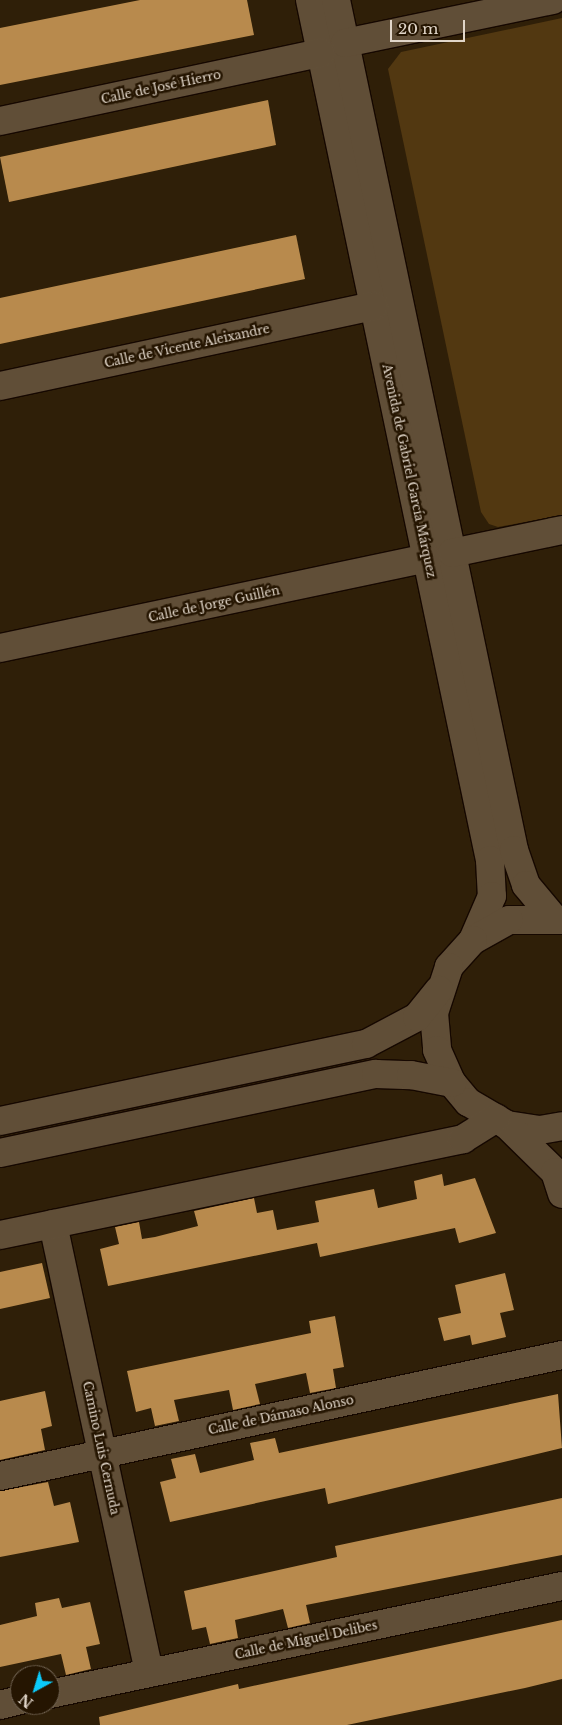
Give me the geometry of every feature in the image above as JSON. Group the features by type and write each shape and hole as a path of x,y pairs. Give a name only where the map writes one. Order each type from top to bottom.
{"street":[{"name":"Avenida de Gabriel García Márquez","path":"310,0 333,48 440,556 490,860 492,896 473,940"},
{"name":"Avenida de Gabriel García Márquez","path":"336,0 333,48 374,306 440,556 514,850 526,885 557,918"},
{"name":"Calle de José Hierro","path":"0,121 553,0"},
{"name":"Calle de Vicente Aleixandre","path":"0,386 374,306"},
{"name":"Calle de Jorge Guillén","path":"0,648 562,530"},
{"path":"557,918 509,920 473,940 449,967 434,1013 437,1050 452,1083 468,1102 501,1122 554,1172 562,1194"},
{"path":"0,1121 366,1044 417,1017 440,990"},
{"path":"0,1154 376,1074 411,1074 452,1083"},
{"path":"0,1235 463,1139 501,1122 540,1130 562,1126"},
{"name":"Camino Luis Cernuda","path":"53,1224 149,1673"},
{"name":"Calle de Dámaso Alonso","path":"0,1476 562,1355"},
{"name":"Calle de Miguel Delibes","path":"60,1692 562,1586"}],"shaded area":[{"path":"562,18 562,515 498,527 489,524 481,512 388,69 401,52"}],"building":[{"path":"140,0 247,0 254,35 0,85 0,28"},
{"path":"268,100 276,145 9,202 0,157"},
{"path":"296,235 305,279 0,344 0,298"},
{"path":"442,1174 444,1186 475,1178 496,1233 459,1243 455,1228 320,1257 317,1243 108,1286 100,1249 119,1244 115,1227 139,1222 142,1239 155,1237 198,1226 194,1211 254,1198 257,1213 273,1210 277,1230 319,1222 315,1201 374,1189 378,1208 417,1199 414,1181"},
{"path":"42,1263 50,1298 0,1309 0,1272"},
{"path":"505,1273 514,1310 500,1313 506,1337 472,1345 470,1335 444,1341 438,1318 461,1313 455,1285"},
{"path":"335,1316 344,1367 333,1369 336,1388 310,1393 306,1373 255,1384 260,1404 233,1410 229,1390 174,1400 179,1421 155,1426 151,1408 136,1412 127,1371 311,1333 309,1321"},
{"path":"45,1391 52,1426 41,1429 45,1450 0,1460 0,1401"},
{"path":"558,1394 562,1448 328,1504 325,1488 170,1522 160,1482 176,1478 171,1459 195,1454 200,1473 254,1460 250,1443 275,1438 279,1453"},
{"path":"48,1482 54,1506 70,1502 79,1542 0,1557 0,1491"},
{"path":"562,1498 562,1555 306,1605 310,1623 288,1628 283,1609 235,1620 238,1638 210,1644 206,1627 192,1630 184,1591 337,1557 335,1546"},
{"path":"59,1598 62,1608 90,1602 100,1644 86,1647 91,1669 66,1675 61,1654 0,1667 0,1625 37,1616 35,1603"},
{"path":"562,1620 562,1679 525,1688 347,1725 100,1725 99,1717 238,1684 239,1689"}]}
